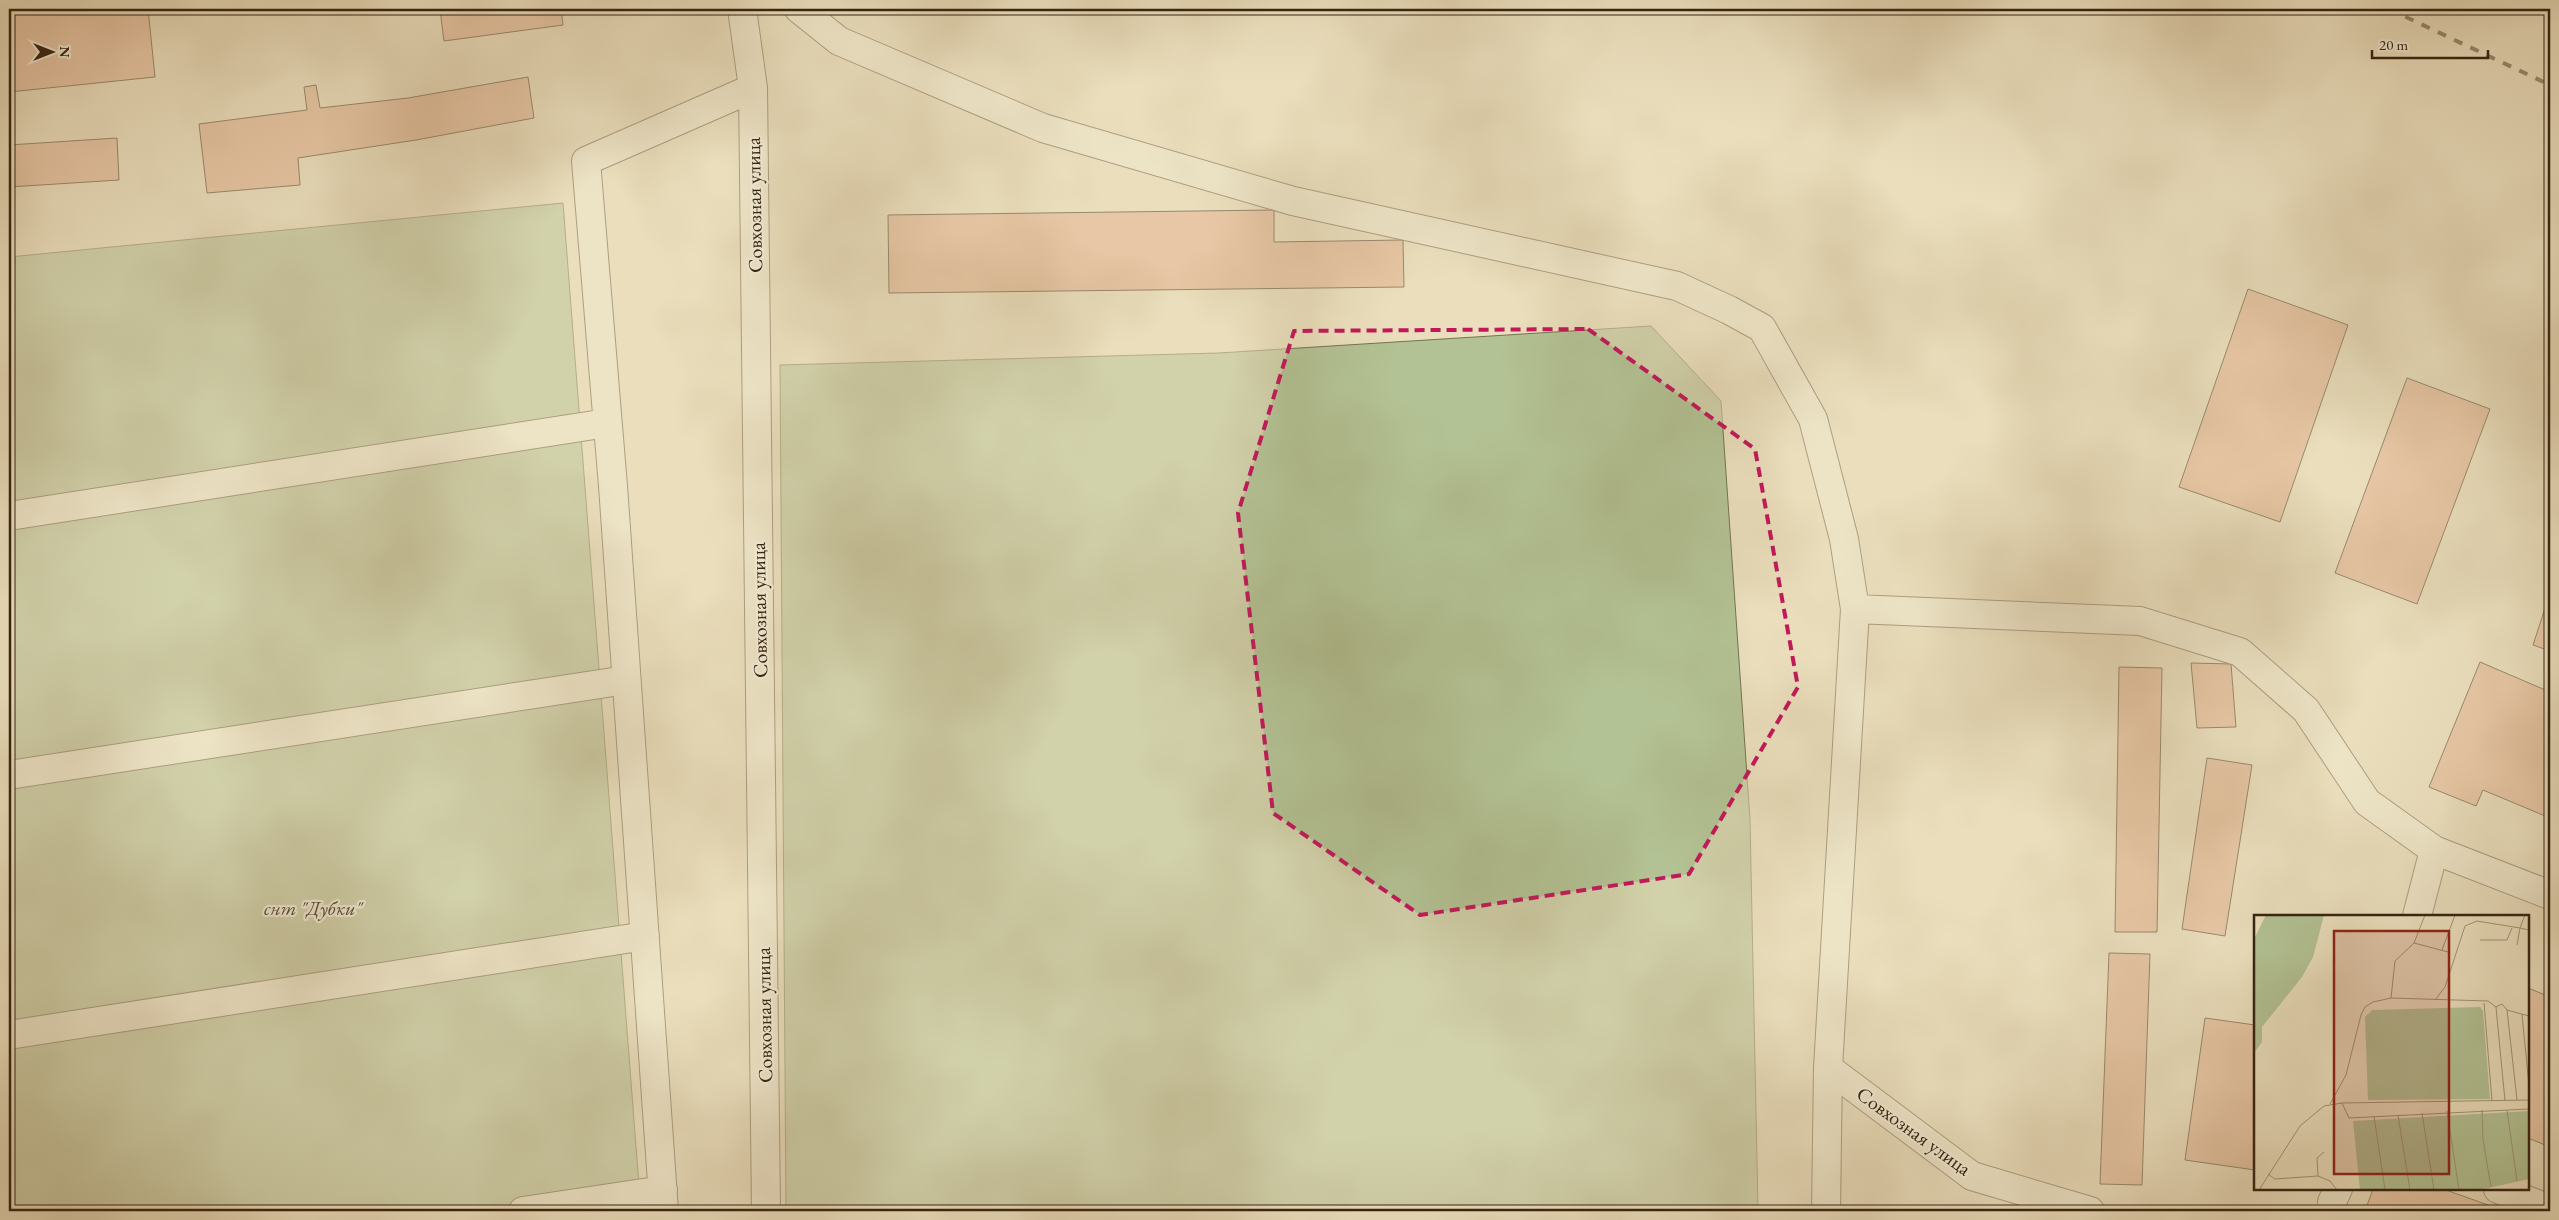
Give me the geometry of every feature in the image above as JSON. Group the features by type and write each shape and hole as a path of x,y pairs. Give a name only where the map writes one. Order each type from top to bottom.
{"street":[{"name":"Совхозная улица","path":"742,9 753,88 766,1211"},
{"path":"799,9 839,41 1043,128 1292,201 1677,286 1729,310 1762,328 1813,419 1844,539 1855,609 1828,1068 1826,1211"},
{"path":"523,1211 663,1201 608,423 586,161 753,88"},
{"path":"9,516 608,423"},
{"path":"1855,609 2140,621 2240,652 2306,710 2367,802 2434,850 2550,895"},
{"path":"9,775 626,680"},
{"path":"2417,915 2434,850"},
{"path":"9,1035 645,936"},
{"name":"Совхозная улица","path":"1828,1068 1972,1176 2090,1211"},
{"path":"2501,1190 2550,1209"}],"highlighted area":[{"path":"1588,329 1755,449 1798,687 1689,874 1420,915 1273,813 1238,513 1294,331"}],"green space":[{"name":"снт \"Дубки\"","path":"563,203 641,1211 9,1211 9,257"},
{"path":"1651,326 1721,401 1750,819 1758,1211 786,1211 780,365 1219,353"}],"building":[{"path":"9,9 148,9 155,77 9,92"},
{"path":"440,9 561,9 563,25 444,41"},
{"path":"528,77 534,118 416,140 298,158 300,185 207,193 199,124 307,110 304,87 316,85 320,108 408,98"},
{"path":"117,138 119,180 9,187 9,145"},
{"path":"1274,210 1274,242 1403,240 1404,287 889,293 888,215"},
{"path":"2248,289 2348,325 2280,522 2179,487"},
{"path":"2407,378 2490,409 2417,604 2335,573"},
{"path":"2550,593 2550,651 2533,645"},
{"path":"2480,662 2550,692 2550,818 2483,790 2476,806 2429,787"},
{"path":"2191,663 2231,664 2236,727 2197,728"},
{"path":"2119,667 2162,668 2157,932 2115,932"},
{"path":"2207,758 2252,765 2225,936 2182,929"},
{"path":"2109,953 2150,954 2142,1185 2100,1184"},
{"path":"2529,988 2550,997 2550,1147 2529,1138"},
{"path":"2205,1018 2254,1025 2254,1170 2185,1160"},
{"path":"2373,1190 2446,1190 2505,1211 2365,1211"}],"railway":[{"path":"2389,9 2550,85"}]}
